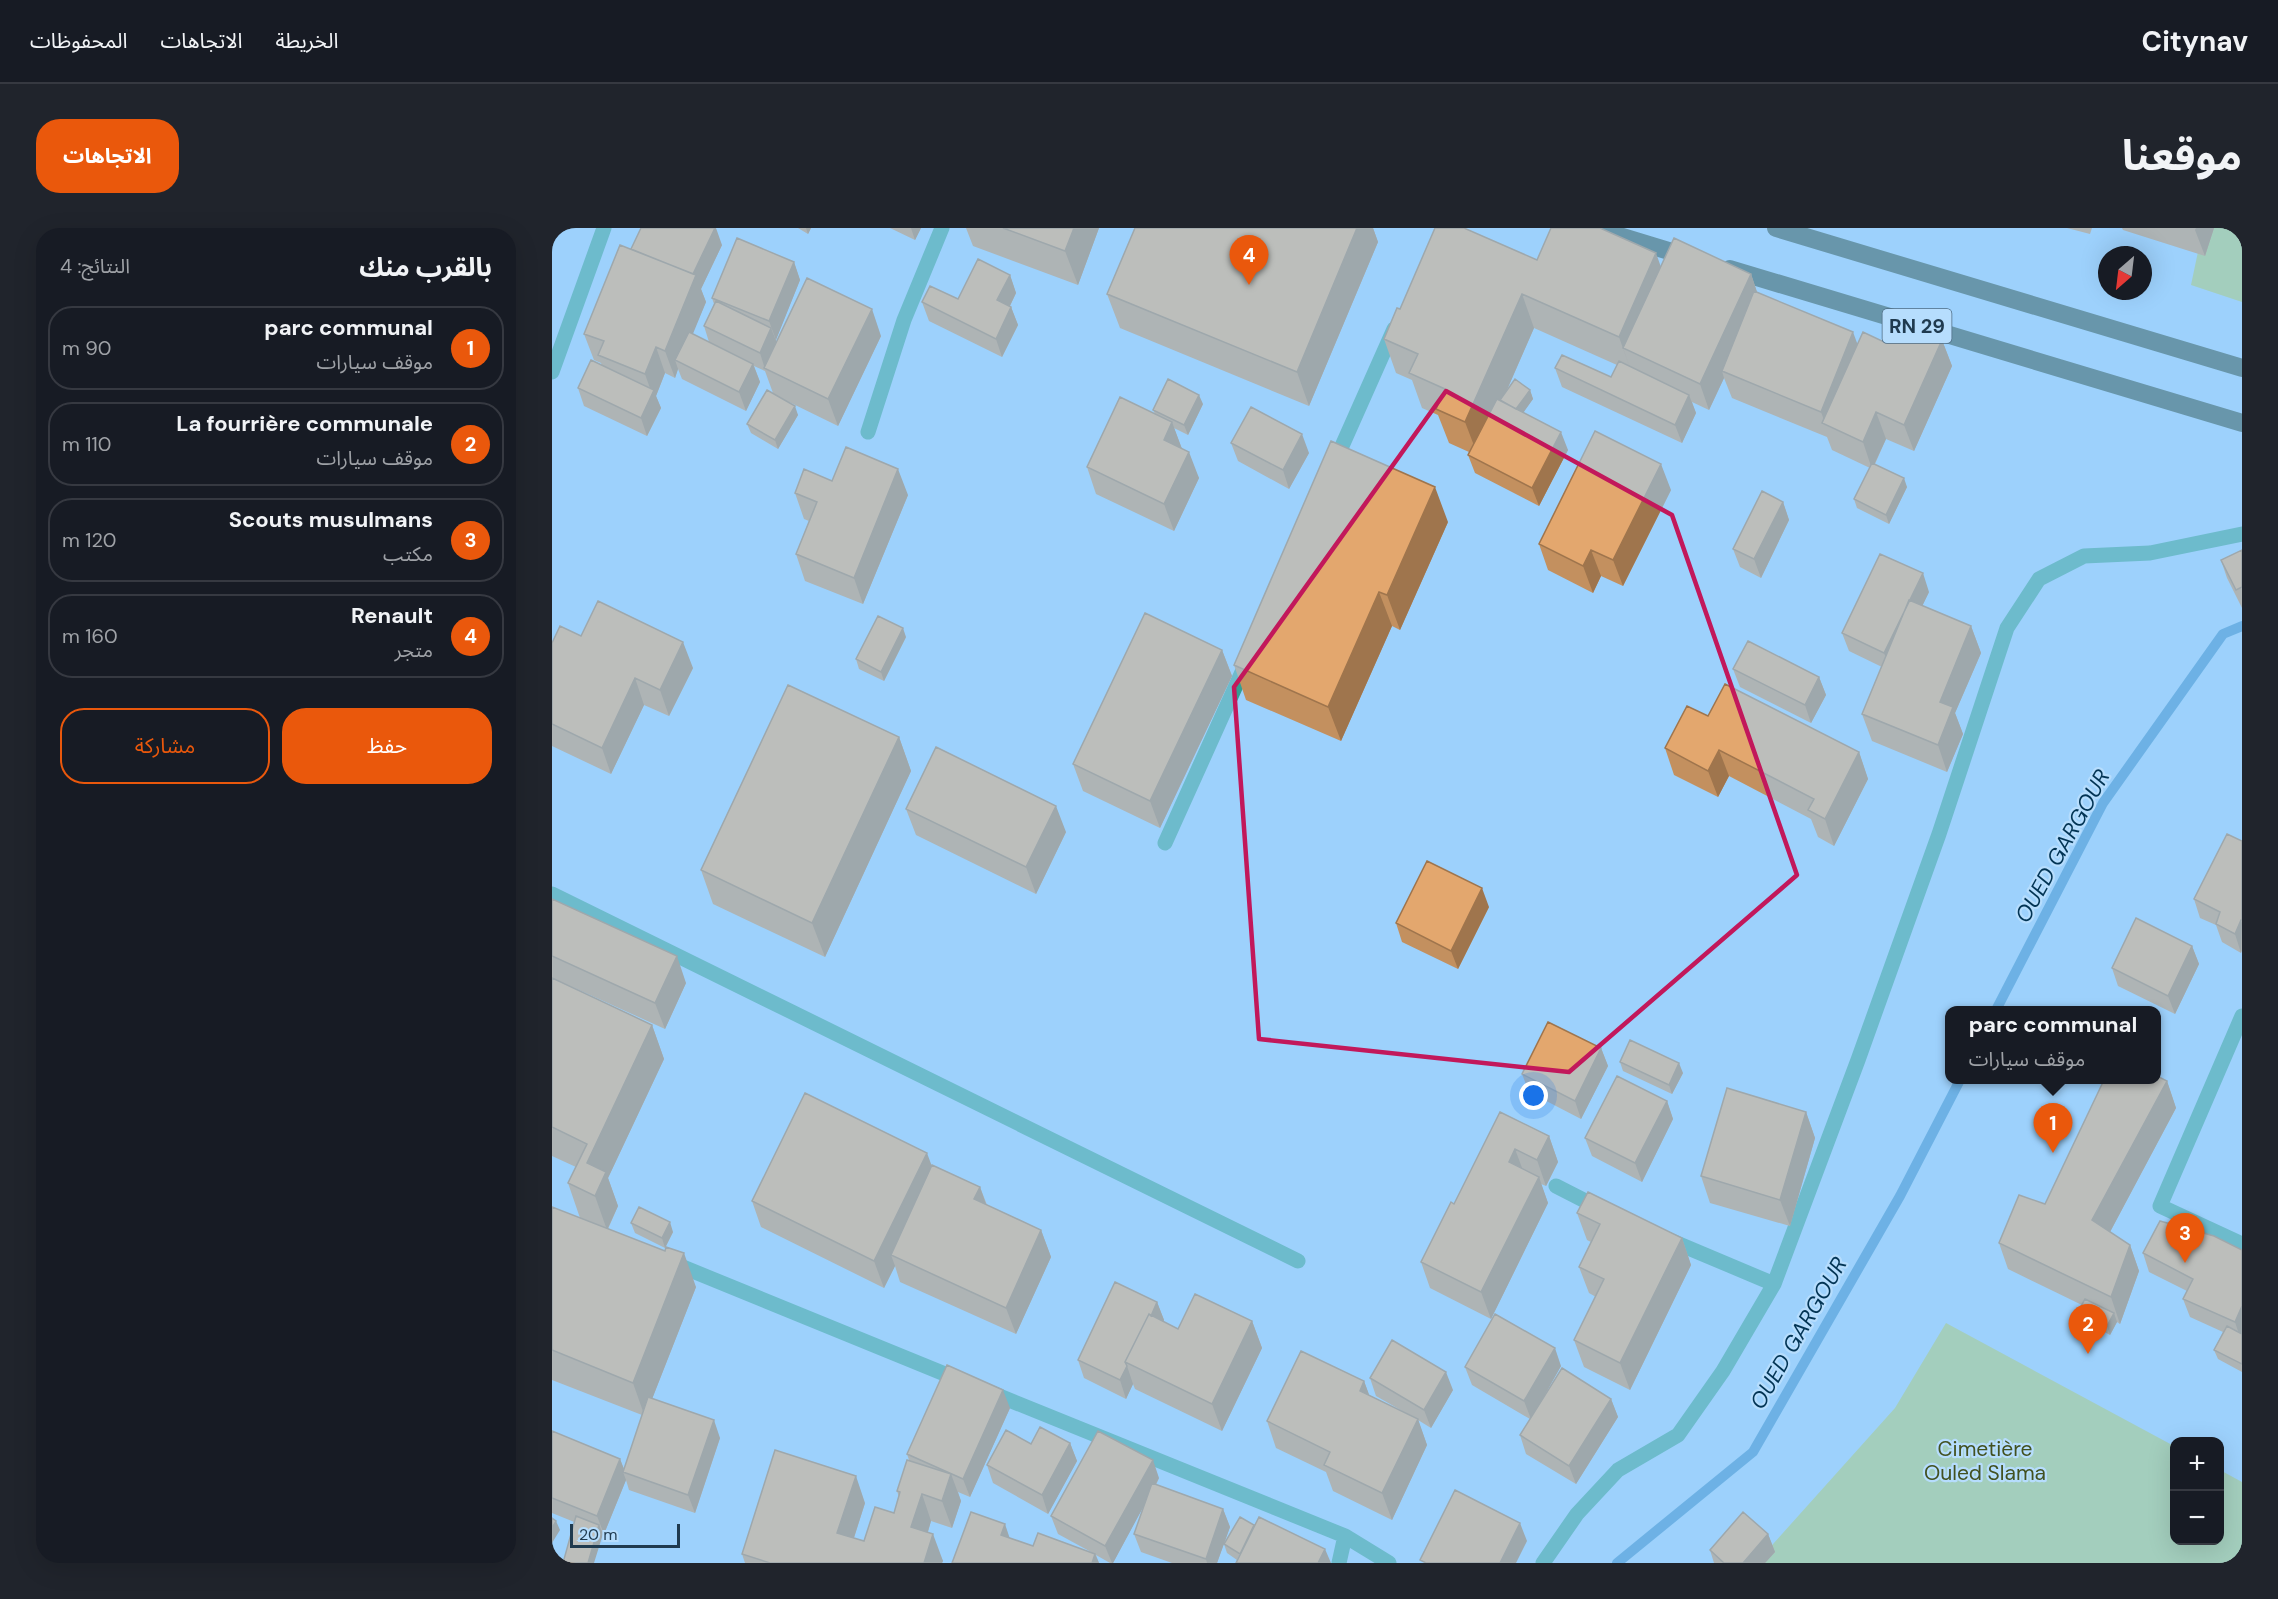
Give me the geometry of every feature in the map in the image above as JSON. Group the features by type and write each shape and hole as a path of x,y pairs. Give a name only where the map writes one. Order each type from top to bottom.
{"highway":[{"name":"RN 29","path":"1593,228 2242,423"},
{"name":"RN 29","path":"1776,228 2242,368"}],"street":[{"path":"552,372 603,228"},
{"path":"868,432 903,320 942,228"},
{"path":"1329,476 1401,314"},
{"path":"1543,1563 1577,1514 1618,1470 1678,1435 1723,1371 1774,1284 1939,834 2007,628 2039,579 2084,556 2150,553 2242,534"},
{"path":"1166,843 1252,649"},
{"path":"552,894 1298,1261"},
{"path":"2242,1016 2160,1206 2242,1244"},
{"path":"1556,1186 1615,1216"},
{"path":"1657,1235 1774,1284"},
{"path":"662,1259 1345,1536 1389,1563"},
{"path":"1339,1563 1345,1536"}],"highlighted area":[{"path":"1446,391 1672,515 1797,875 1569,1072 1259,1039 1234,687"}],"green space":[{"path":"2203,228 2242,228 2242,302 2191,285"},
{"name":"Cimetière Ouled Slama","path":"1946,1323 2170,1444 2170,1545 2224,1545 2224,1472 2242,1482 2242,1563 1756,1563 1895,1408"}],"building":[{"path":"641,228 715,228 693,274 631,249"},
{"path":"1003,228 1074,228 1065,251"},
{"path":"1135,228 1357,228 1297,372 1107,294"},
{"path":"1435,228 1464,228 1537,260 1551,228 1600,228 1656,253 1619,337 1522,294 1465,422 1436,409 1445,389 1409,373 1418,354 1384,339 1397,308 1400,309"},
{"path":"737,238 794,262 769,321 712,298"},
{"path":"1674,238 1751,274 1700,384 1623,348"},
{"path":"620,245 696,275 665,351 656,347 645,374 598,355 604,341 584,334"},
{"path":"978,259 1010,275 997,300 1011,307 996,339 922,302 930,286 958,299"},
{"path":"807,278 872,309 828,399 764,368"},
{"path":"1754,291 1853,332 1821,412 1722,371"},
{"path":"716,301 771,328 760,353 704,326"},
{"path":"1895,318 1942,340 1904,425 1876,412 1863,442 1822,423 1863,332 1884,342"},
{"path":"689,332 753,364 739,392 675,360"},
{"path":"1562,355 1611,377 1619,361 1689,395 1675,425 1555,368"},
{"path":"591,360 654,390 641,418 578,388"},
{"path":"1168,379 1199,395 1184,425 1153,410"},
{"path":"1515,379 1530,390 1516,409 1500,400"},
{"path":"767,390 795,406 775,440 747,424"},
{"path":"1120,397 1172,422 1164,440 1189,452 1164,504 1087,467"},
{"path":"1497,399 1561,432 1532,488 1468,455"},
{"path":"1251,407 1302,434 1283,470 1231,443"},
{"path":"1595,431 1661,464 1613,560 1591,550 1583,566 1539,544"},
{"path":"1331,441 1435,487 1387,595 1379,592 1328,707 1234,665"},
{"path":"846,447 898,469 854,578 796,554 817,502 795,493 804,469 832,481"},
{"path":"1872,463 1904,478 1886,515 1854,499"},
{"path":"1762,491 1783,502 1754,559 1733,549"},
{"path":"2242,550 2242,587 2236,590 2221,560"},
{"path":"1880,554 1923,573 1884,653 1842,633"},
{"path":"1909,600 1971,626 1940,702 1953,707 1938,745 1862,714"},
{"path":"598,601 683,642 660,690 635,678 602,748 552,724 552,643 560,626 581,636"},
{"path":"1145,613 1222,650 1150,801 1073,764"},
{"path":"878,616 903,628 881,672 856,659"},
{"path":"1748,641 1819,677 1805,705 1733,669"},
{"path":"1725,684 1859,752 1825,819 1808,810 1814,799 1719,750 1708,771 1665,748 1687,706 1708,716"},
{"path":"788,685 899,737 812,923 701,870"},
{"path":"936,747 1056,806 1026,867 906,809"},
{"path":"2227,834 2242,841 2242,920 2235,934 2216,924 2220,912 2194,899"},
{"path":"1427,861 1482,888 1451,951 1396,923"},
{"path":"552,899 677,956 655,1003 552,956"},
{"path":"2136,918 2192,946 2168,996 2112,968"},
{"path":"552,978 652,1025 587,1163 606,1172 595,1196 568,1183 587,1144 552,1127"},
{"path":"1548,1022 1601,1048 1575,1101 1522,1074"},
{"path":"1630,1040 1679,1063 1669,1085 1620,1062"},
{"path":"1617,1076 1667,1101 1635,1163 1585,1138"},
{"path":"2161,1078 2167,1081 2092,1220 2130,1245 2111,1297 1999,1243 2019,1195 2045,1204 2102,1084 2161,1084"},
{"path":"1727,1088 1806,1112 1780,1200 1701,1176"},
{"path":"805,1093 927,1153 874,1261 752,1201"},
{"path":"1500,1112 1549,1136 1537,1160 1515,1149 1509,1162 1539,1177 1481,1292 1421,1262 1451,1202 1454,1204"},
{"path":"932,1165 980,1187 974,1199 1041,1230 1006,1308 891,1255"},
{"path":"1588,1192 1682,1238 1620,1363 1574,1340 1604,1279 1579,1267 1600,1224 1577,1213"},
{"path":"552,1207 665,1251 666,1247 684,1253 633,1383 552,1350"},
{"path":"639,1207 670,1222 662,1238 631,1223"},
{"path":"2160,1221 2214,1236 2242,1250 2242,1306 2235,1322 2183,1299 2193,1279 2143,1253"},
{"path":"1115,1282 1157,1302 1125,1362 1127,1366 1120,1380 1078,1360"},
{"path":"1195,1294 1252,1321 1212,1404 1125,1362 1149,1314 1178,1329"},
{"path":"2085,1299 2114,1313 2107,1326 2079,1310"},
{"path":"1495,1314 1555,1348 1524,1401 1465,1367"},
{"path":"2227,1326 2242,1334 2242,1364 2214,1350"},
{"path":"1392,1340 1446,1372 1424,1410 1370,1378"},
{"path":"1301,1351 1364,1381 1360,1391 1418,1419 1382,1493 1324,1465 1330,1452 1267,1421"},
{"path":"947,1365 1003,1390 963,1479 907,1454"},
{"path":"1562,1368 1611,1399 1569,1466 1520,1435"},
{"path":"648,1397 714,1420 688,1495 623,1472"},
{"path":"1040,1427 1070,1443 1042,1495 987,1465 1006,1430 1031,1444"},
{"path":"552,1431 620,1459 597,1516 552,1498"},
{"path":"1098,1431 1153,1460 1105,1546 1051,1516"},
{"path":"775,1450 856,1476 837,1533 864,1541 875,1507 894,1513 900,1492 897,1491 907,1460 951,1474 942,1501 922,1494 911,1527 933,1534 924,1563 770,1563 742,1554"},
{"path":"1152,1483 1223,1509 1206,1559 1134,1534"},
{"path":"1455,1490 1520,1523 1500,1563 1426,1563 1420,1560"},
{"path":"971,1512 1005,1524 1001,1535 1033,1546 1038,1533 1095,1554 1092,1563 952,1563"},
{"path":"1743,1512 1768,1534 1743,1563 1724,1563 1710,1550"},
{"path":"576,1516 599,1525 588,1563 563,1563"},
{"path":"1240,1517 1254,1525 1240,1554 1224,1544"},
{"path":"1259,1517 1325,1549 1318,1563 1236,1563"}],"waterway":[{"name":"OUED GARGOUR","path":"1998,1006 2103,803 2223,634 2242,626"},
{"name":"OUED GARGOUR","path":"1617,1563 1753,1452 1900,1196 1958,1084"}],"place":[{"name":"Renault","path":"1249,285"},
{"name":"parc communal","path":"2053,1153"},
{"name":"Scouts musulmans","path":"2185,1263"},
{"name":"La fourrière communale","path":"2088,1354"}]}
